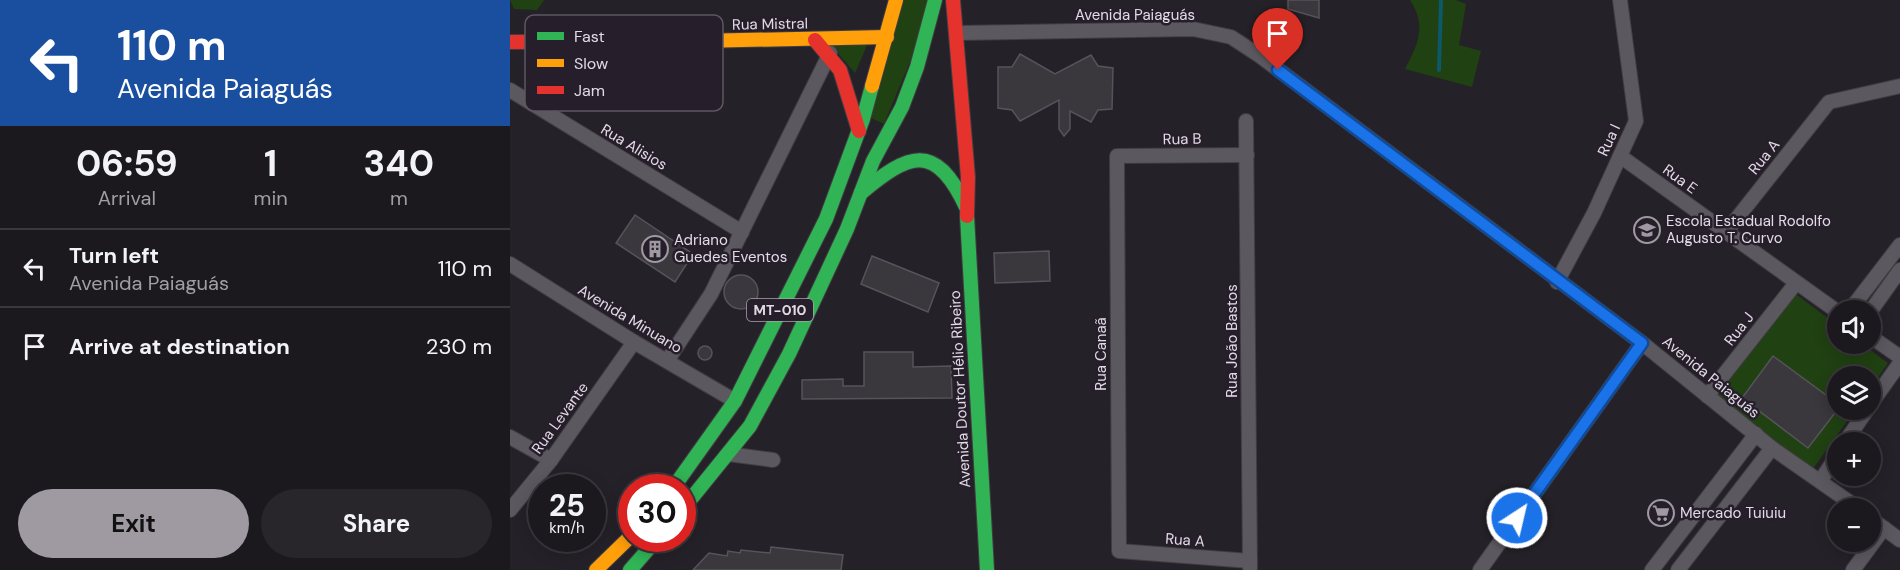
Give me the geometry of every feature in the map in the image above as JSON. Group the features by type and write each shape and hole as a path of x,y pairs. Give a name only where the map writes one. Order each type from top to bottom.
{"main road":[{"name":"MT-010","path":"685,474 735,401 826,219 859,131 896,0"},
{"path":"860,194 873,161 902,107 917,67 935,0"},
{"name":"Avenida Doutor Hélio Ribeiro","path":"953,0 968,177 966,207 987,570"},
{"name":"Rua Mistral","path":"723,41 887,37"},
{"path":"815,40 830,53 846,85 859,131"},
{"name":"Rua Mistral","path":"510,42 525,42"},
{"path":"860,194 901,163 915,159 927,162 947,173 957,185 966,207"},
{"name":"MT-010","path":"696,493 750,426 789,354 835,258 860,194"},
{"path":"596,570 618,549"},
{"path":"630,570 646,552"}],"street":[{"name":"Rua I","path":"1557,282 1594,213 1636,121 1620,0"},
{"name":"Avenida Paiaguás","path":"956,33 1193,29 1231,38 1260,56 1557,282 1642,343 1772,448 1845,498"},
{"path":"667,361 711,294 830,53"},
{"name":"Rua A","path":"1726,232 1829,102 1900,86"},
{"name":"Rua Alisios","path":"510,90 525,99"},
{"name":"Rua Alisios","path":"544,111 742,232"},
{"name":"Rua João Bastos","path":"1246,121 1250,566"},
{"name":"Rua B","path":"1117,156 1246,155"},
{"name":"Rua Canaã","path":"1117,156 1119,551"},
{"name":"Rua E","path":"1620,156 1827,304"},
{"path":"1858,300 1900,245"},
{"name":"Avenida Minuano","path":"510,264 634,342 735,401"},
{"path":"1879,300 1900,270"},
{"name":"Rua J","path":"1707,396 1796,283"},
{"name":"Rua Levante","path":"510,510 551,460 634,342"},
{"path":"1480,570 1642,343"},
{"path":"1881,344 1900,357"},
{"path":"1881,390 1900,363"},
{"name":"Avenida Paiaguás","path":"1652,570 1756,434"},
{"path":"510,437 551,460"},
{"path":"1678,570 1772,448"},
{"path":"728,454 773,460"},
{"path":"1821,480 1827,471"},
{"path":"1881,526 1900,540"},
{"path":"1852,570 1884,528"},
{"name":"Rua A","path":"1119,551 1250,566"}],"green space":[{"path":"510,0 544,0 537,10 514,9"},
{"path":"902,0 929,0 912,57 884,124 867,116"},
{"path":"1410,0 1456,0 1466,4 1459,45 1481,51 1472,87 1405,69 1414,52 1419,35 1418,18"},
{"path":"829,43 868,43 855,73"},
{"path":"1793,292 1827,318 1827,354 1876,354 1888,363 1881,373 1881,366 1827,366 1827,420 1848,420 1839,432 1827,432 1827,449 1813,469 1714,394"}],"building":[{"path":"1288,0 1319,0 1319,18 1288,9"},
{"path":"1020,54 1055,74 1091,55 1098,66 1113,68 1112,109 1098,110 1091,122 1070,111 1070,129 1064,136 1059,129 1059,100 1020,121 1012,110 998,108 998,67 1012,67"},
{"name":"Adriano Guedes Eventos","path":"635,215 693,254 675,282 616,243"},
{"path":"1049,251 1050,281 995,283 994,253"},
{"path":"872,256 939,283 928,312 861,284"},
{"path":"741,275 753,280 758,292 753,304 741,309 729,304 724,292 729,280"},
{"path":"702,346 708,346 712,353 708,360 702,360 698,356 698,350"},
{"path":"864,352 913,352 913,367 951,366 952,398 802,399 802,380 843,379 843,386 864,386"},
{"path":"1773,356 1827,396 1827,420 1830,420 1808,448 1742,398"},
{"path":"771,547 843,555 841,570 693,570 709,553 727,556 728,551 740,553 741,550 770,553"}],"waterway":[{"path":"1439,70 1441,0"}],"traffic: fast":[{"path":"696,493 750,426 789,354 847,229 873,161 902,107 917,67 935,0"},
{"path":"683,474 735,401 826,219 863,119 872,86"},
{"path":"861,193 893,169 920,160 932,163 943,171 955,186 966,207"},
{"path":"967,216 987,570"},
{"path":"630,570 646,552"}],"traffic: slow":[{"path":"872,86 896,0"},
{"path":"723,40 887,37"},
{"path":"596,570 618,549"}],"traffic: jam":[{"path":"953,0 968,177 967,216"},
{"path":"815,40 840,70 859,131"},
{"path":"510,42 525,42"}],"place":[{"name":"Escola Estadual Rodolfo Augusto T. Curvo","path":"1647,230"},
{"name":"Adriano Guedes Eventos","path":"655,249"},
{"name":"Mercado Tuiuiu","path":"1661,513"}],"route":[{"path":"1278,70 1557,282 1642,343 1517,518"}]}
